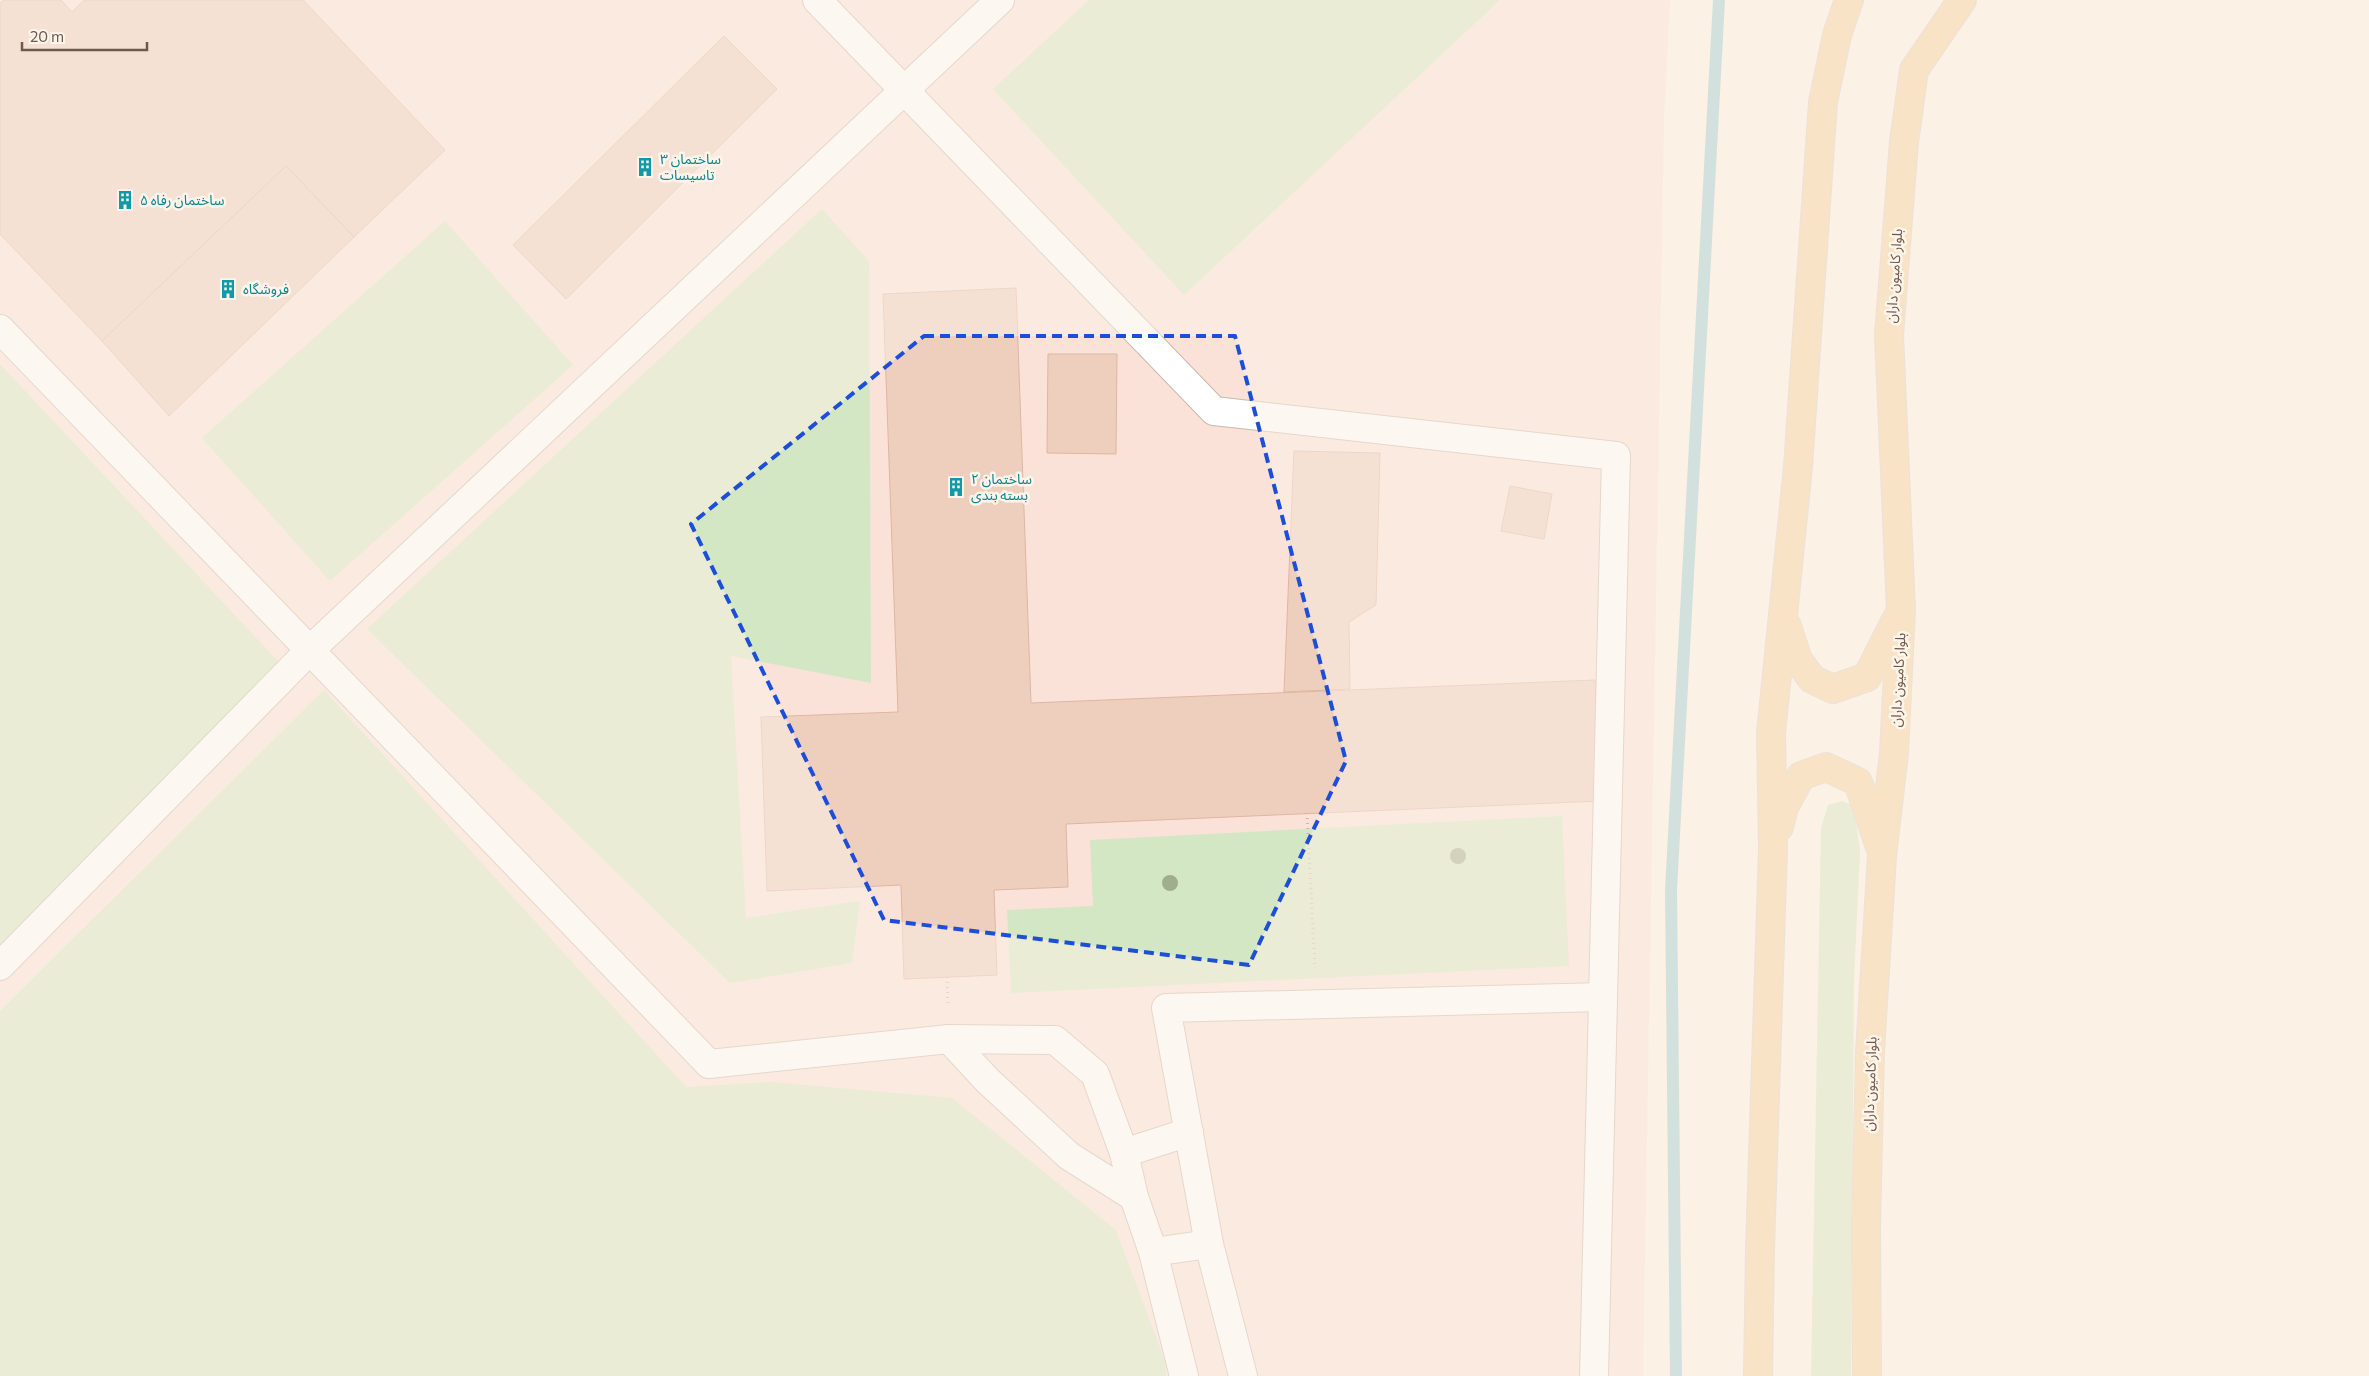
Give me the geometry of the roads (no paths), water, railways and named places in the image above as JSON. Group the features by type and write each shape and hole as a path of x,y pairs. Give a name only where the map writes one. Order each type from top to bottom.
{"main road":[{"path":"1758,1376 1760,1249 1773,848 1771,733 1798,467 1823,102 1837,35 1849,0"},
{"name":"بلوار کامیون داران","path":"1867,1376 1866,1226 1870,1052 1882,856 1894,753 1901,610 1889,335 1904,142 1914,70 1962,0"},
{"path":"1784,615 1798,660 1812,679 1834,689 1867,677 1901,610"},
{"path":"1773,848 1784,807 1801,776 1826,767 1858,782 1882,856"}],"lane":[{"path":"817,0 1214,411 1616,456 1594,1376"},
{"path":"0,966 309,651 1000,0"},
{"path":"0,329 709,1064 949,1039 1054,1040 1095,1074 1124,1153 1134,1197 1153,1252 1184,1376"},
{"path":"1243,1376 1209,1244 1166,1008 1603,997"},
{"path":"949,1039 987,1080 1069,1156 1134,1197"},
{"path":"1124,1153 1189,1132"},
{"path":"1153,1252 1209,1244"}],"waterway":[{"path":"1676,1376 1671,890 1719,0"}],"place":[{"name":"۳ ساختمان تاسیسات","path":"645,167"},
{"name":"۵ ساختمان رفاه","path":"125,200"},
{"name":"فروشگاه","path":"228,289"},
{"name":"۲ ساختمان بسته بندی","path":"956,487"}]}
